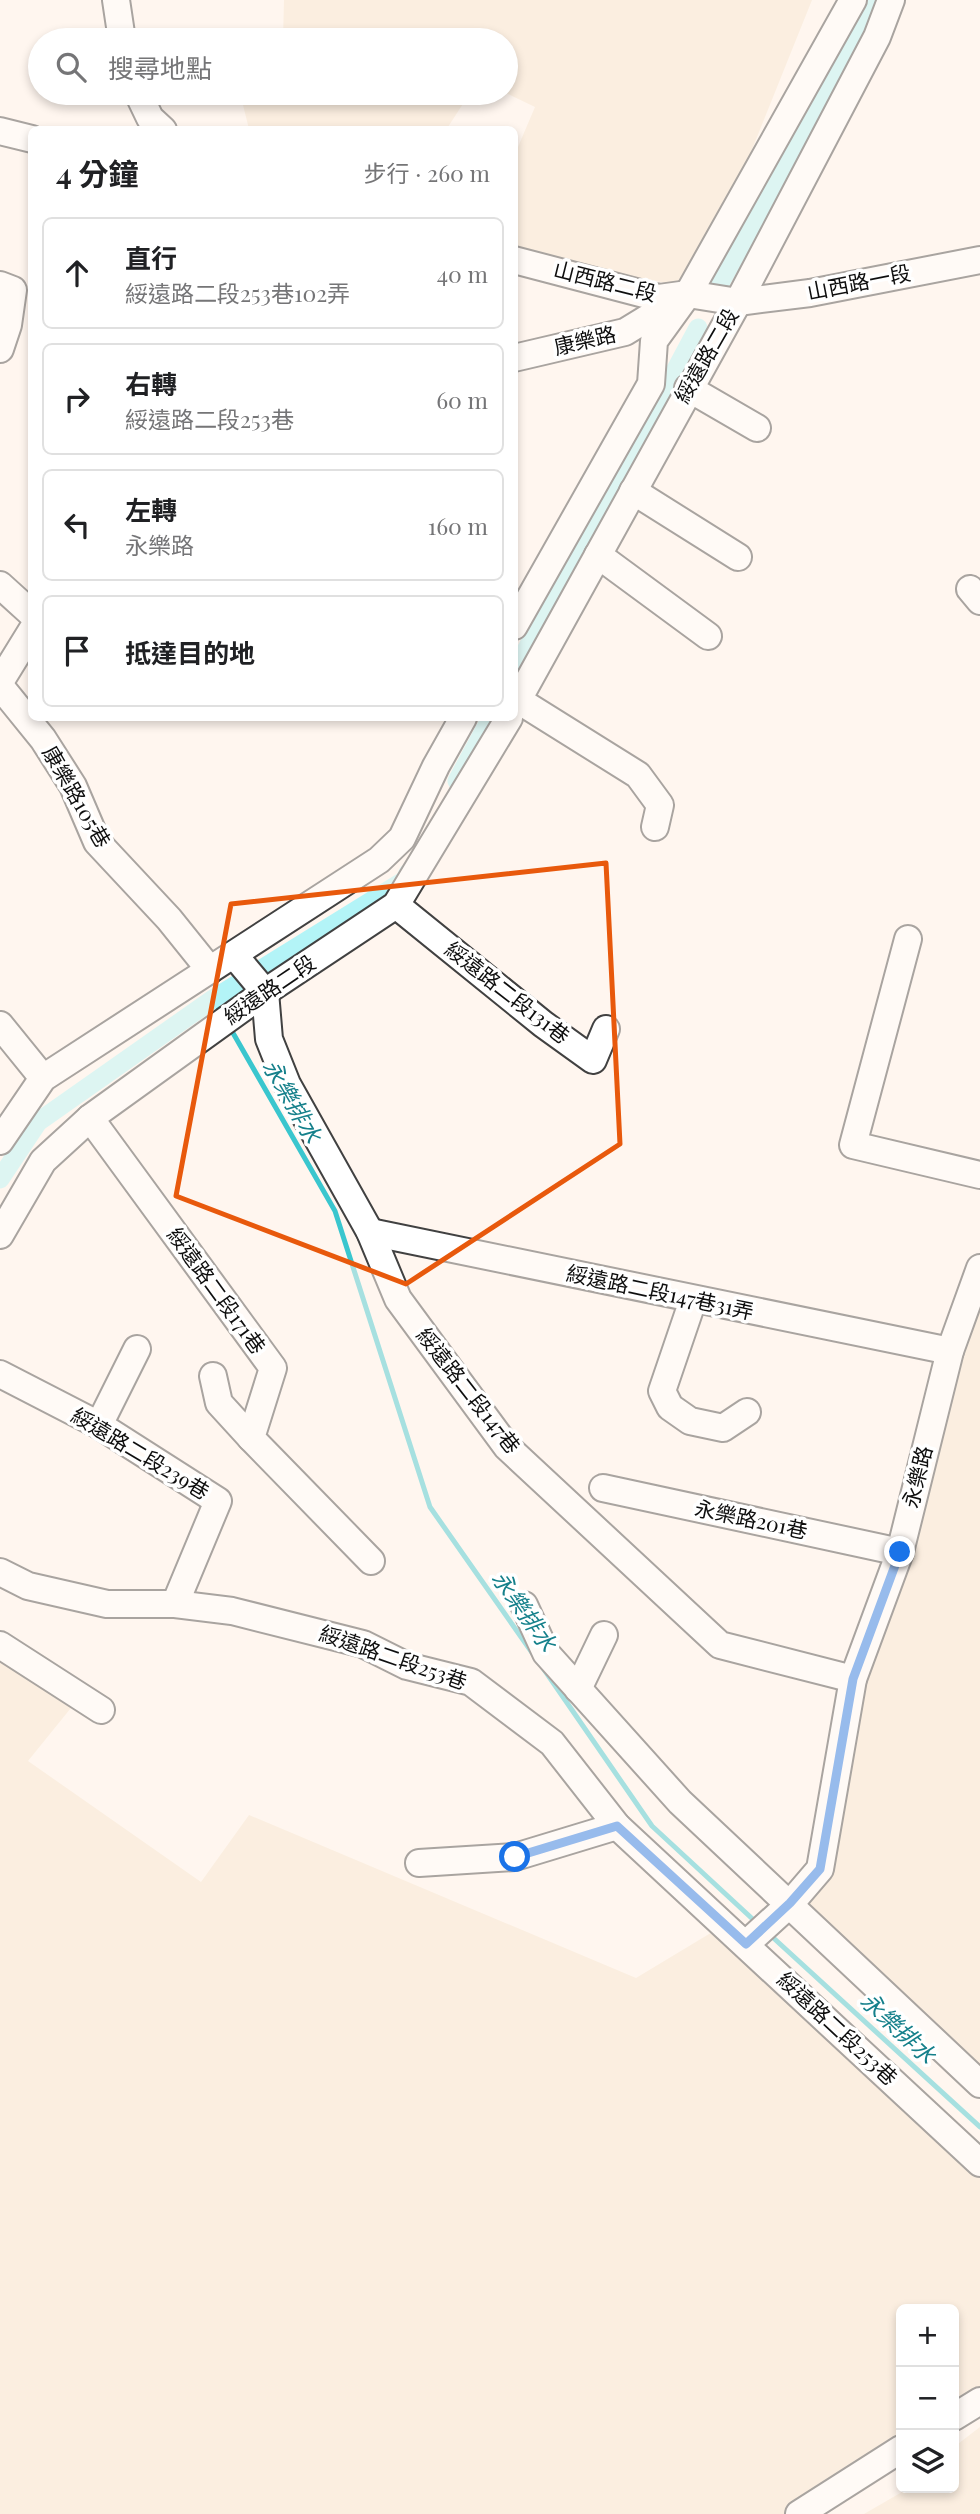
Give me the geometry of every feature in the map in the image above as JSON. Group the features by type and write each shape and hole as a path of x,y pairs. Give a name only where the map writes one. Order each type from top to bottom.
{"street":[{"path":"116,0 120,28"},
{"name":"綏遠路二段","path":"518,619 651,384 654,341 688,294 853,0"},
{"name":"綏遠路二段","path":"518,701 688,388 738,302 877,37 891,0"},
{"path":"144,105 150,118 159,126"},
{"path":"0,131 28,138"},
{"name":"山西路一段","path":"738,302 810,293 980,260"},
{"name":"山西路二段","path":"518,261 659,298 688,294 738,302"},
{"path":"0,285 13,290 8,325 0,349"},
{"name":"康樂路","path":"518,357 625,332 688,294"},
{"path":"688,388 757,428"},
{"path":"633,491 738,557"},
{"path":"598,555 708,636"},
{"path":"0,584 28,610"},
{"path":"0,684 28,637"},
{"name":"康樂路105巷","path":"0,684 28,720"},
{"path":"518,710 638,775 660,805 655,827"},
{"name":"康樂路105巷","path":"29,721 74,786 97,842 169,919 209,970"},
{"path":"0,1142 43,1078 379,860 402,838 436,766 461,721"},
{"name":"綏遠路二段","path":"0,1235 43,1161 90,1118 258,997 396,905 506,721"},
{"name":"綏遠路二段131巷","path":"396,905 543,1024 593,1060 606,1029"},
{"path":"908,939 853,1145 979,1167"},
{"path":"234,955 258,997"},
{"name":"綏遠路二段147巷","path":"258,997 269,1039 287,1084 370,1232 398,1299 507,1447 720,1645 853,1679"},
{"path":"0,1025 43,1078"},
{"name":"綏遠路二段171巷","path":"90,1118 273,1368 251,1438"},
{"name":"綏遠路二段147巷31弄","path":"370,1232 950,1351"},
{"name":"永樂路","path":"768,1924 820,1869 853,1679 900,1552 950,1351 980,1268"},
{"path":"693,1300 662,1391 670,1408 690,1421 723,1428 747,1412"},
{"path":"99,1425 137,1349"},
{"name":"綏遠路二段239巷","path":"0,1374 99,1425 218,1501 175,1604"},
{"path":"214,1376 219,1403 371,1560"},
{"name":"永樂路201巷","path":"603,1488 900,1552"},
{"name":"綏遠路二段253巷","path":"0,1572 28,1586 107,1604 175,1604 232,1611 362,1644 407,1666 471,1682 552,1743 617,1826 768,1924 980,2163"},
{"path":"524,1605 546,1653 680,1802 768,1924 980,2084"},
{"path":"578,1689 604,1635"},
{"path":"0,1645 101,1710"},
{"path":"419,1863 515,1857 617,1826"},
{"path":"959,2414 980,2401"},
{"path":"799,2514 896,2452"}],"highlighted area":[{"path":"606,863 620,1144 406,1284 176,1196 231,904"}],"shaded area":[{"path":"284,0 812,0 696,289 518,254 518,147 535,107 518,99 518,28 283,28"},
{"path":"243,105 462,105 449,126 248,126"},
{"path":"980,1268 980,2084 790,1904 803,1886 853,1679"},
{"path":"0,1651 79,1698 28,1761 201,1882 249,1815 636,1978 724,1925 980,2163 980,2402 959,2416 959,2304 896,2304 896,2455 802,2514 0,2514"},
{"path":"980,2427 980,2514 864,2514 900,2493 959,2493 959,2443"}],"waterway":[{"path":"721,281 851,49 867,0"},
{"path":"518,666 698,328"},
{"path":"457,781 489,721"},
{"path":"0,1179 38,1122 213,999 405,880 408,873"},
{"name":"永樂排水","path":"213,999 222,1014"},
{"name":"永樂排水","path":"229,1026 335,1211 430,1507 533,1654"},
{"name":"永樂排水","path":"543,1668 652,1826 758,1924"},
{"name":"永樂排水","path":"768,1933 980,2127"}],"route":[{"path":"515,1857 617,1826 746,1944 760,1933 820,1869 853,1679 900,1552"}]}
